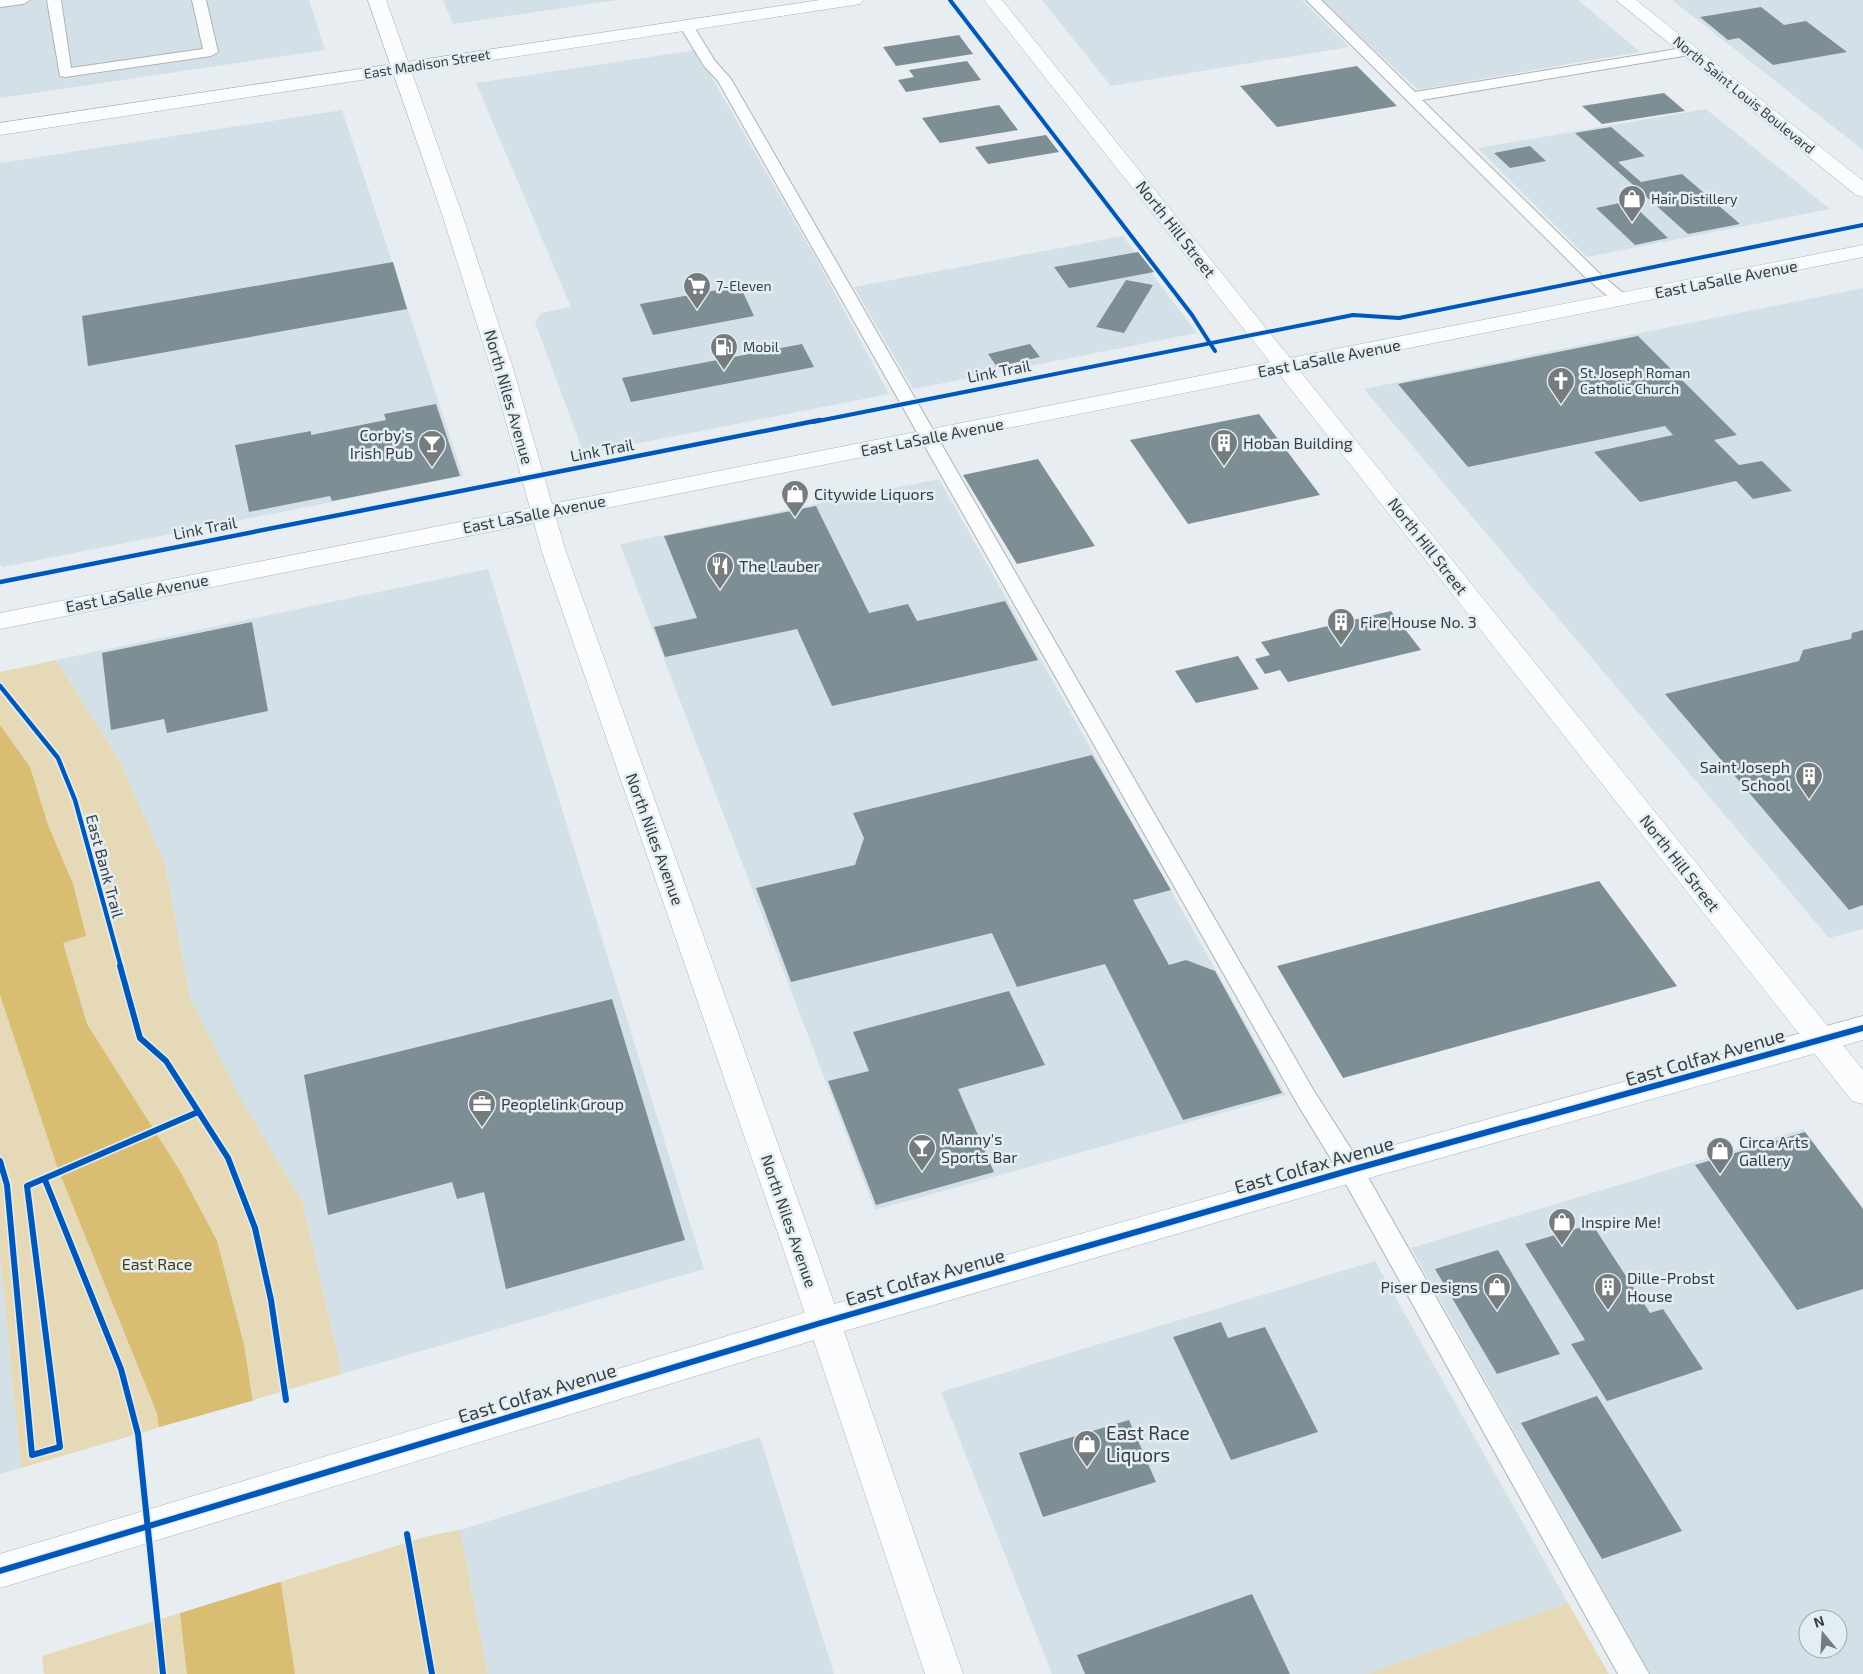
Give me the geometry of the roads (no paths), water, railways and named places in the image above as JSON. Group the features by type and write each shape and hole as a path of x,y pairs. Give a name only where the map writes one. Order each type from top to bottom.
{"street":[{"name":"North Niles Avenue","path":"377,0 452,214 498,356 542,513 824,1322 944,1674"},
{"name":"East Madison Street","path":"0,129 854,0"},
{"name":"North Hill Street","path":"993,0 1863,1092"},
{"name":"North Saint Louis Boulevard","path":"1625,0 1863,191"},
{"name":"East LaSalle Avenue","path":"0,621 1863,251"},
{"name":"East Colfax Avenue","path":"5,1570 824,1322 1350,1170 1863,1028"}],"lane":[{"path":"0,3 23,0"},
{"path":"54,0 64,73 211,52 199,0"},
{"path":"1313,0 1592,275 1622,300"},
{"path":"686,25 709,63 724,79 789,189 928,438 1306,1098 1350,1170 1634,1674"},
{"path":"1412,97 1689,51"}],"place":[{"name":"Hair Distillery","path":"1632,223"},
{"name":"7-Eleven","path":"697,310"},
{"name":"Mobil","path":"724,371"},
{"name":"St. Joseph Roman Catholic Church","path":"1561,405"},
{"name":"Hoban Building","path":"1224,467"},
{"name":"Corby's Irish Pub","path":"432,468"},
{"name":"Citywide Liquors","path":"795,518"},
{"name":"The Lauber","path":"720,590"},
{"name":"Fire House No. 3","path":"1341,646"},
{"name":"Saint Joseph School","path":"1809,800"},
{"name":"Peoplelink Group","path":"482,1128"},
{"name":"Manny's Sports Bar","path":"922,1172"},
{"name":"Circa Arts Gallery","path":"1720,1175"},
{"name":"Inspire Me!","path":"1562,1246"},
{"name":"Piser Designs","path":"1497,1311"},
{"name":"Dille-Probst House","path":"1608,1311"},
{"name":"East Race Liquors","path":"1087,1468"}],"park label":[{"name":"East Race","path":"157,1264"}]}
